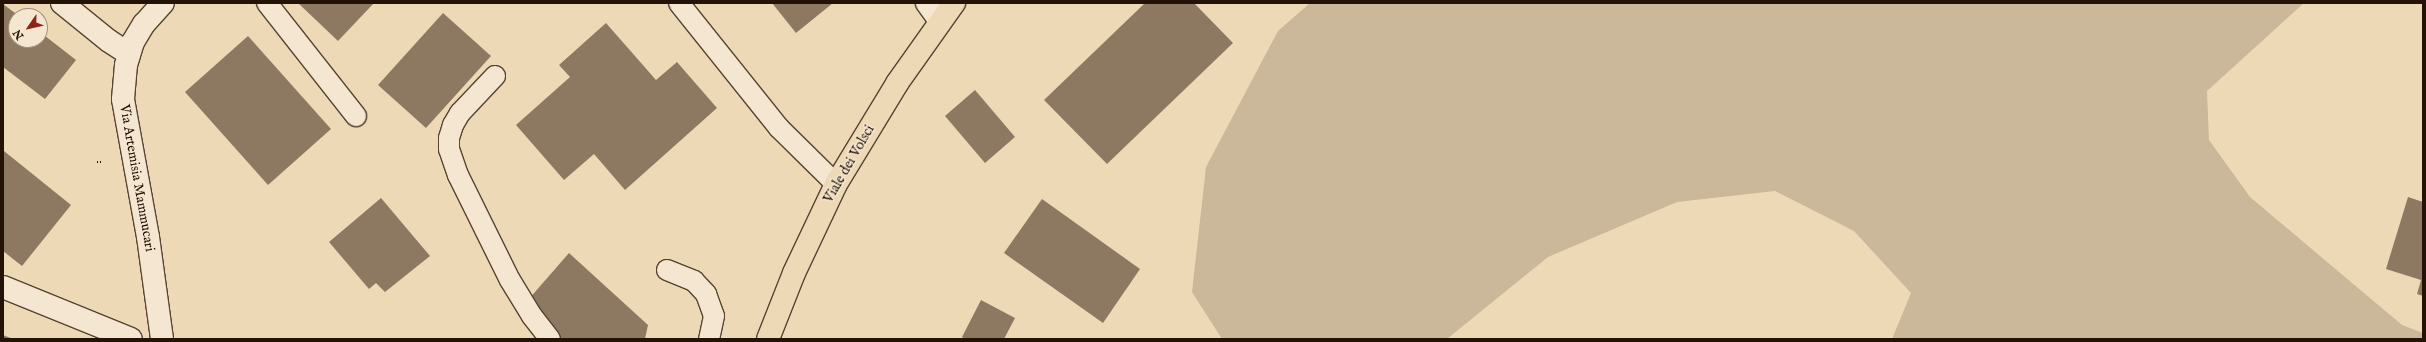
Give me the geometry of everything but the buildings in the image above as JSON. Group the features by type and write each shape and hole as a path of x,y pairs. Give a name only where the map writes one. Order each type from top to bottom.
{"main road":[{"name":"Viale dei Volsci","path":"768,339 797,266 836,184 878,112 954,3"}],"street":[{"path":"62,3 109,41 129,54"},
{"name":"Via Artemisia Mammucari","path":"162,339 148,237 123,99 129,54 140,29 163,3"},
{"path":"926,3 940,21"},
{"path":"3,287 131,339"}],"lane":[{"path":"267,3 356,116"},
{"path":"679,3 779,128 836,184"},
{"path":"495,76 460,113 453,125 449,138 450,149 458,175 510,280 528,310 550,339"},
{"path":"667,270 694,281 706,294 714,316 709,339"}],"shaded area":[{"path":"1310,3 2304,3 2207,91 2209,140 2250,197 2402,325 2423,333 2423,339 1892,339 1911,293 1854,231 1775,191 1677,202 1548,257 1447,339 1222,339 1192,292 1206,167 1278,31"}]}
